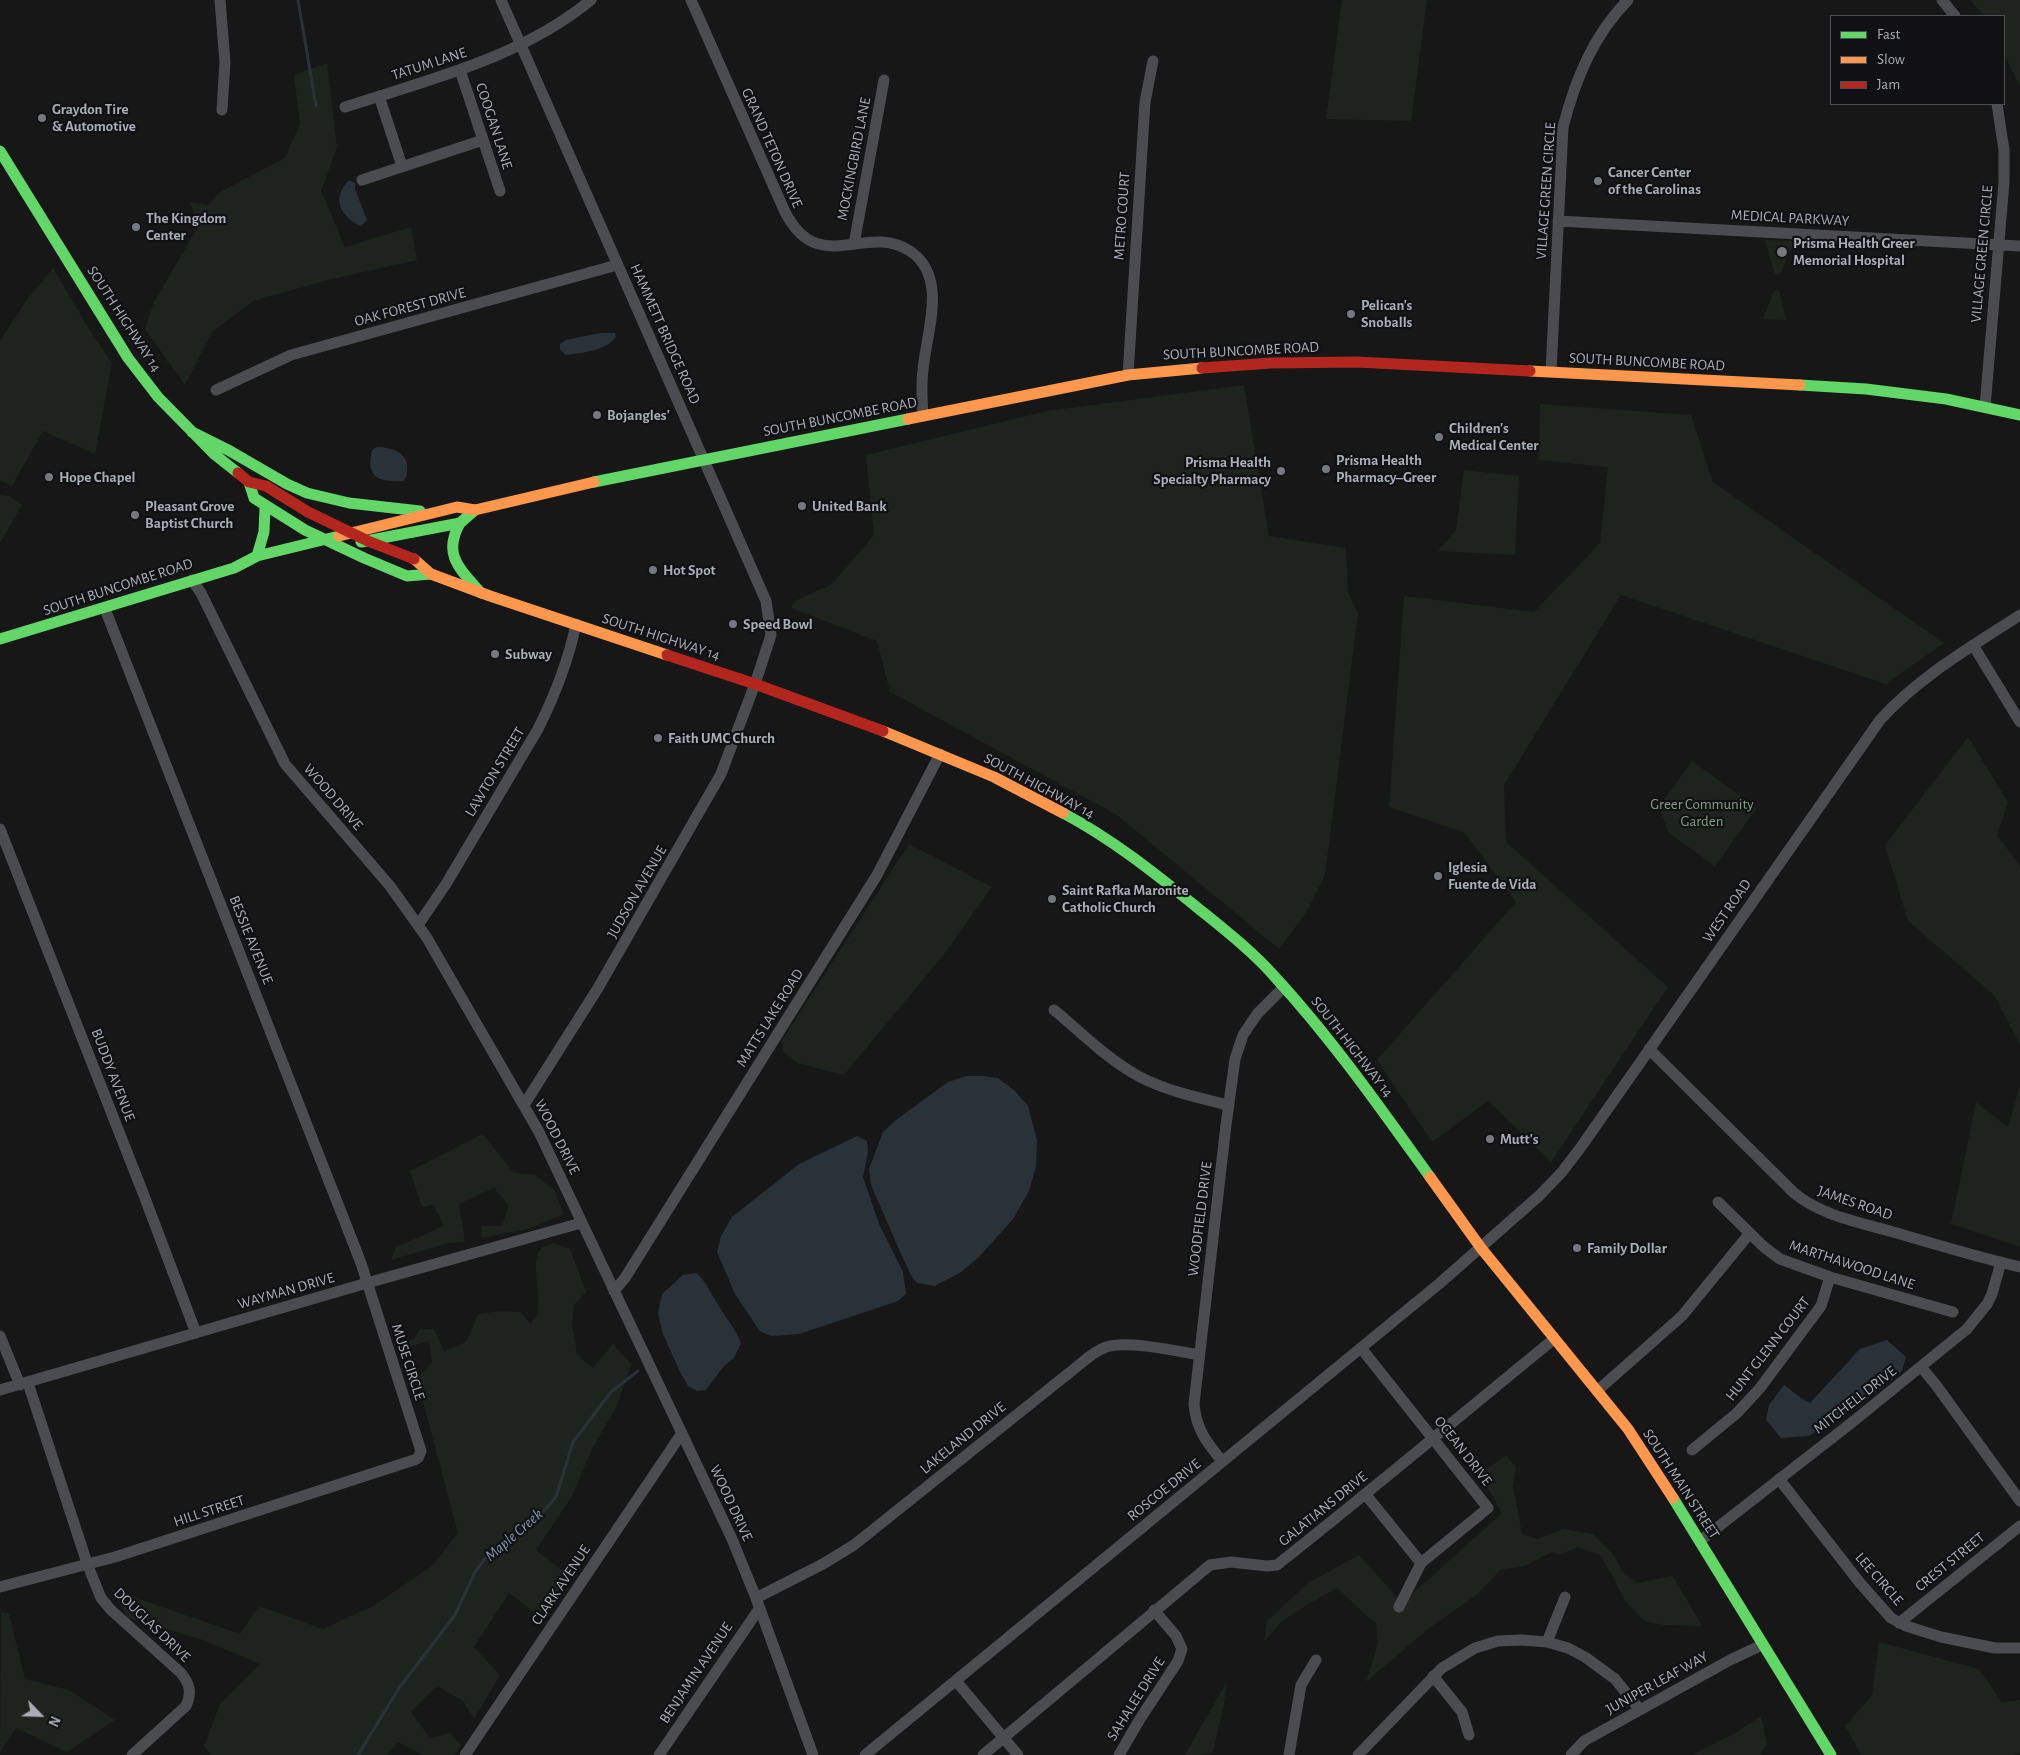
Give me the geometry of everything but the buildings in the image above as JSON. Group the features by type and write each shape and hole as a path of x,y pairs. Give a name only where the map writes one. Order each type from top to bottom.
{"main road":[{"name":"SOUTH HIGHWAY 14","path":"0,151 128,358 158,397 192,432 214,454 249,482 266,486 308,512 368,541 413,558 431,574 481,593 756,684 940,754 1027,794 1070,817 1157,875 1197,907 1274,975 1283,988 1307,1013 1376,1100 1481,1248"},
{"name":"SOUTH BUNCOMBE ROAD","path":"0,639 105,609 192,580 246,565 257,556 457,507 475,510 577,485 1128,374 1200,366 1288,362 1376,362 1866,389 1946,399 2020,415"},
{"path":"192,432 285,484 307,493 335,501 433,513"},
{"name":"SOUTH HIGHWAY 14","path":"249,482 254,498 265,507 324,540 407,576 431,574"},
{"path":"257,556 266,528 265,507"},
{"name":"SOUTH BUNCOMBE ROAD","path":"246,565 258,567 340,547 460,523 475,510"},
{"path":"460,523 452,538 452,556 458,567 481,593"},
{"name":"SOUTH MAIN STREET","path":"1481,1248 1628,1429 1700,1541 1830,1755"}],"street":[{"path":"220,0 225,62 222,110"},
{"name":"HAMMETT BRIDGE ROAD","path":"501,0 766,601 771,635 756,684"},
{"name":"TATUM LANE","path":"345,107 460,70 521,46 591,0"},
{"name":"GRAND TETON DRIVE","path":"691,0 789,220 799,232 819,245 830,247 885,243 902,247 918,258 929,277 933,307 922,372 923,416"},
{"name":"VILLAGE GREEN CIRCLE","path":"1551,372 1563,128 1573,90 1595,42 1616,12 1628,0"},
{"path":"1942,0 1954,15"},
{"name":"METRO COURT","path":"1128,374 1145,102 1153,61"},
{"name":"COOGAN LANE","path":"460,70 500,191"},
{"name":"MOCKINGBIRD LANE","path":"854,244 884,80"},
{"path":"379,96 402,166"},
{"name":"VILLAGE GREEN CIRCLE","path":"1985,407 2004,182 2004,150 1998,105"},
{"path":"362,180 483,140"},
{"name":"MEDICAL PARKWAY","path":"1558,221 2020,246"},
{"name":"OAK FOREST DRIVE","path":"216,390 291,355 617,264"},
{"name":"WOOD DRIVE","path":"192,580 201,594 285,764 390,886 418,925 524,1105 555,1165 732,1539 756,1598 813,1755"},
{"name":"BESSIE AVENUE","path":"105,609 367,1282"},
{"name":"WEST ROAD","path":"1481,1248 1540,1195 1562,1172 1880,720 1917,684 2020,615"},
{"name":"LAWTON STREET","path":"418,925 446,884 538,729 550,702 573,638 576,624"},
{"path":"1973,645 2020,722"},
{"name":"JUDSON AVENUE","path":"524,1105 598,988 711,794 730,752 756,684"},
{"name":"MATTS LAKE ROAD","path":"614,1291 625,1278 877,875 940,754"},
{"name":"BUDDY AVENUE","path":"0,829 143,1192 196,1333"},
{"name":"WOODFIELD DRIVE","path":"1222,1461 1203,1437 1195,1418 1194,1404 1228,1105 1235,1059 1243,1035 1258,1012 1283,988"},
{"path":"1054,1010 1122,1066 1138,1076 1161,1086 1228,1105"},
{"name":"JAMES ROAD","path":"1649,1049 1794,1193 1809,1204 1832,1214 2020,1267"},
{"name":"MARTHAWOOD LANE","path":"1718,1202 1780,1259 1830,1277 1953,1312"},
{"name":"WAYMAN DRIVE","path":"0,1390 367,1282 581,1223"},
{"path":"1597,1391 1682,1316 1750,1233"},
{"name":"ROSCOE DRIVE","path":"865,1755 1481,1248"},
{"name":"MITCHELL DRIVE","path":"1700,1541 1921,1367 1966,1329 1979,1316 1992,1294 2001,1262"},
{"name":"HUNT GLENN COURT","path":"1692,1450 1738,1413 1760,1388 1821,1306 1830,1277"},
{"name":"MUSE CIRCLE","path":"367,1282 421,1451"},
{"name":"DOUGLAS DRIVE","path":"0,1336 24,1384 94,1585 105,1603 181,1673 189,1685 190,1695 186,1706 132,1755"},
{"name":"GALATIANS DRIVE","path":"983,1755 1210,1565 1231,1562 1267,1566 1277,1565 1366,1495 1433,1437 1554,1338"},
{"name":"LAKELAND DRIVE","path":"756,1598 854,1545 1099,1350 1126,1345 1199,1355"},
{"name":"OCEAN DRIVE","path":"1361,1348 1488,1508 1420,1563"},
{"path":"1921,1367 2020,1501"},
{"name":"CLARK AVENUE","path":"465,1755 682,1433"},
{"name":"HILL STREET","path":"0,1587 88,1566 414,1460 418,1458 421,1451"},
{"name":"LEE CIRCLE","path":"1779,1479 1860,1584 1886,1614 1899,1623 1925,1633 1975,1645 2007,1649 2020,1648"},
{"path":"1366,1495 1420,1563 1399,1607"},
{"name":"CREST STREET","path":"1899,1623 2020,1526"},
{"path":"1547,1642 1565,1597"},
{"name":"BENJAMIN AVENUE","path":"659,1755 759,1609"},
{"name":"SAHALEE DRIVE","path":"1119,1755 1178,1661 1182,1649 1176,1636 1154,1610"},
{"path":"1358,1755 1433,1676 1462,1655 1475,1648 1490,1644 1522,1640 1547,1642 1568,1648 1585,1657 1615,1679 1640,1710"},
{"name":"JUNIPER LEAF WAY","path":"1571,1755 1584,1741 1730,1660 1762,1645"},
{"path":"1289,1755 1301,1685 1316,1660"},
{"path":"1433,1676 1462,1712 1469,1735"},
{"path":"956,1681 1018,1755"}],"green space":[{"path":"1342,0 1427,0 1411,121 1326,119"},
{"path":"1970,0 2020,0 2020,86 2005,56 2005,15 1983,15"},
{"path":"327,63 337,147 321,191 345,247 411,227 417,260 328,280 253,301 212,332 185,385 145,329 154,302 198,227 190,202 208,205 220,192 285,158 300,124 294,75"},
{"path":"1765,240 1795,241 1780,274 1775,274"},
{"path":"53,268 86,324 112,363 95,454 43,431 12,486 0,480 0,341 26,301"},
{"path":"1774,291 1779,291 1786,320 1763,319"},
{"path":"1244,385 1269,536 1346,548 1348,592 1358,613 1325,875 1306,913 1279,949 1117,815 890,692 877,641 791,608 795,601 832,584 874,535 866,455 1047,411"},
{"path":"1540,404 1691,415 1713,482 1944,643 1886,684 1621,595 1504,785 1506,842 1668,987 1551,1162 1488,1101 1432,1142 1377,1060 1516,902 1465,833 1389,807 1404,596 1534,612 1600,543 1608,467 1539,460"},
{"path":"1464,470 1519,476 1515,555 1438,551 1456,530"},
{"path":"0,495 9,496 22,505 0,543"},
{"path":"1968,737 2008,802 1997,835 2020,866 2020,1045 1995,996 1908,921 1885,845"},
{"name":"Greer Community Garden","path":"1692,761 1757,808 1715,866 1669,833 1659,807"},
{"path":"909,844 992,887 945,953 844,1075 798,1063 783,1052 782,1040"},
{"path":"2020,1085 2020,1247 1951,1224 1976,1102 2008,1127"},
{"path":"483,1134 514,1173 535,1175 554,1190 564,1214 528,1229 481,1238 482,1226 502,1226 509,1206 494,1188 459,1204 465,1242 449,1243 391,1260 396,1247 444,1226 433,1205 422,1207 410,1171"},
{"path":"553,1243 570,1249 586,1292 574,1305 572,1324 577,1354 593,1368 613,1344 631,1364 617,1406 592,1449 571,1498 536,1550 569,1576 543,1619 509,1593 474,1647 500,1675 474,1719 463,1701 437,1686 411,1712 430,1738 450,1733 461,1745 455,1755 424,1755 398,1742 387,1755 211,1755 204,1746 220,1704 260,1664 203,1640 128,1618 111,1589 240,1634 259,1606 323,1629 373,1606 432,1566 458,1533 417,1379 432,1362 429,1341 409,1347 402,1343 414,1339 420,1329 434,1329 444,1351 466,1342 478,1314 500,1311 520,1312 531,1324 537,1315 538,1306 536,1261 542,1248"},
{"path":"1506,1455 1516,1467 1513,1486 1522,1534 1537,1539 1563,1529 1593,1534 1613,1554 1623,1572 1637,1583 1673,1576 1702,1626 1665,1625 1646,1622 1625,1601 1600,1555 1578,1547 1559,1555 1552,1552 1525,1566 1500,1570 1478,1594 1428,1629 1366,1682 1378,1643 1376,1624 1337,1588 1282,1621 1264,1642 1267,1621 1308,1583 1359,1555 1402,1603 1502,1513 1480,1474"},
{"path":"1,1612 9,1614 25,1679 69,1690 115,1720 67,1752 16,1728 0,1752"},
{"path":"1879,1642 1979,1669 2002,1702 2020,1700 2020,1753 2014,1755 1861,1755 1845,1726 1872,1695"},
{"path":"1227,1681 1224,1704 1213,1752 1202,1755 1185,1755"},
{"path":"1761,1716 1767,1744 1760,1755 1692,1755 1735,1733"}],"shaded area":[{"path":"349,180 355,183 355,189 367,220 361,226 348,218 340,206 340,194"},
{"path":"600,333 615,333 616,337 600,348 586,352 566,355 560,350 560,344 566,340"},
{"path":"377,447 388,448 403,455 407,464 407,476 403,481 387,481 376,476 371,467 371,459 372,450"},
{"path":"966,1076 998,1078 1015,1091 1028,1106 1037,1140 1036,1166 1029,1191 1013,1219 979,1257 961,1272 935,1286 918,1283 913,1279 901,1254 871,1185 869,1169 883,1132 896,1120 948,1082"},
{"path":"857,1136 867,1141 868,1152 863,1177 879,1224 903,1272 906,1294 898,1301 799,1334 771,1336 760,1331 735,1294 717,1252 721,1236 732,1217 799,1164"},
{"path":"697,1273 741,1343 734,1358 723,1367 706,1390 697,1391 688,1386 681,1374 663,1334 658,1313 662,1294 683,1275"},
{"path":"1887,1340 1906,1357 1902,1371 1865,1401 1809,1436 1781,1438 1766,1420 1769,1405 1784,1385 1810,1403 1860,1349"}],"waterway":[{"path":"298,0 316,106"},
{"name":"Maple Creek","path":"358,1755 399,1688 455,1615 475,1572 488,1555 513,1540 535,1521 556,1497 573,1442 611,1392 638,1371"}],"traffic: fast":[{"path":"0,151 128,358 158,397 214,454 238,473"},
{"path":"1800,385 1866,389 1946,399 2020,415"},
{"path":"594,482 908,419"},
{"path":"192,432 307,493 349,503 420,511"},
{"path":"249,482 254,498 305,530 407,576 431,574"},
{"path":"257,556 264,532 265,507"},
{"path":"361,542 460,523 475,510"},
{"path":"460,523 455,534 453,553 460,569 481,593"},
{"path":"0,639 234,568 257,556 339,536"},
{"path":"1063,813 1099,834 1150,870 1229,933 1258,959 1296,1001 1336,1050 1430,1177"},
{"path":"1673,1498 1831,1755"}],"traffic: slow":[{"path":"908,419 1128,375 1202,368"},
{"path":"1530,371 1800,385"},
{"path":"339,536 457,507 475,510 594,482"},
{"path":"414,559 431,574 490,596 667,655"},
{"path":"883,731 994,777 1063,813"},
{"path":"1430,1177 1481,1248 1628,1429 1673,1498"}],"traffic: jam":[{"path":"1202,368 1271,363 1357,362 1530,371"},
{"path":"238,473 249,482 266,486 308,512 368,541 414,559"},
{"path":"667,655 755,684 883,731"}],"place":[{"name":"Graydon Tire & Automotive","path":"42,118"},
{"name":"Cancer Center of the Carolinas","path":"1598,181"},
{"name":"The Kingdom Center","path":"136,227"},
{"name":"Prisma Health Greer Memorial Hospital","path":"1782,252"},
{"name":"Pelican's Snoballs","path":"1351,314"},
{"name":"Bojangles'","path":"597,415"},
{"name":"Children's Medical Center","path":"1439,437"},
{"name":"Prisma Health Pharmacy–Greer","path":"1326,469"},
{"name":"Prisma Health Specialty Pharmacy","path":"1281,471"},
{"name":"Hope Chapel","path":"49,477"},
{"name":"United Bank","path":"802,506"},
{"name":"Pleasant Grove Baptist Church","path":"135,515"},
{"name":"Hot Spot","path":"653,570"},
{"name":"Speed Bowl","path":"733,624"},
{"name":"Subway","path":"495,654"},
{"name":"Faith UMC Church","path":"658,738"},
{"name":"Iglesia Fuente de Vida","path":"1438,876"},
{"name":"Saint Rafka Maronite Catholic Church","path":"1052,899"},
{"name":"Mutt's","path":"1490,1139"},
{"name":"Family Dollar","path":"1577,1248"}]}
